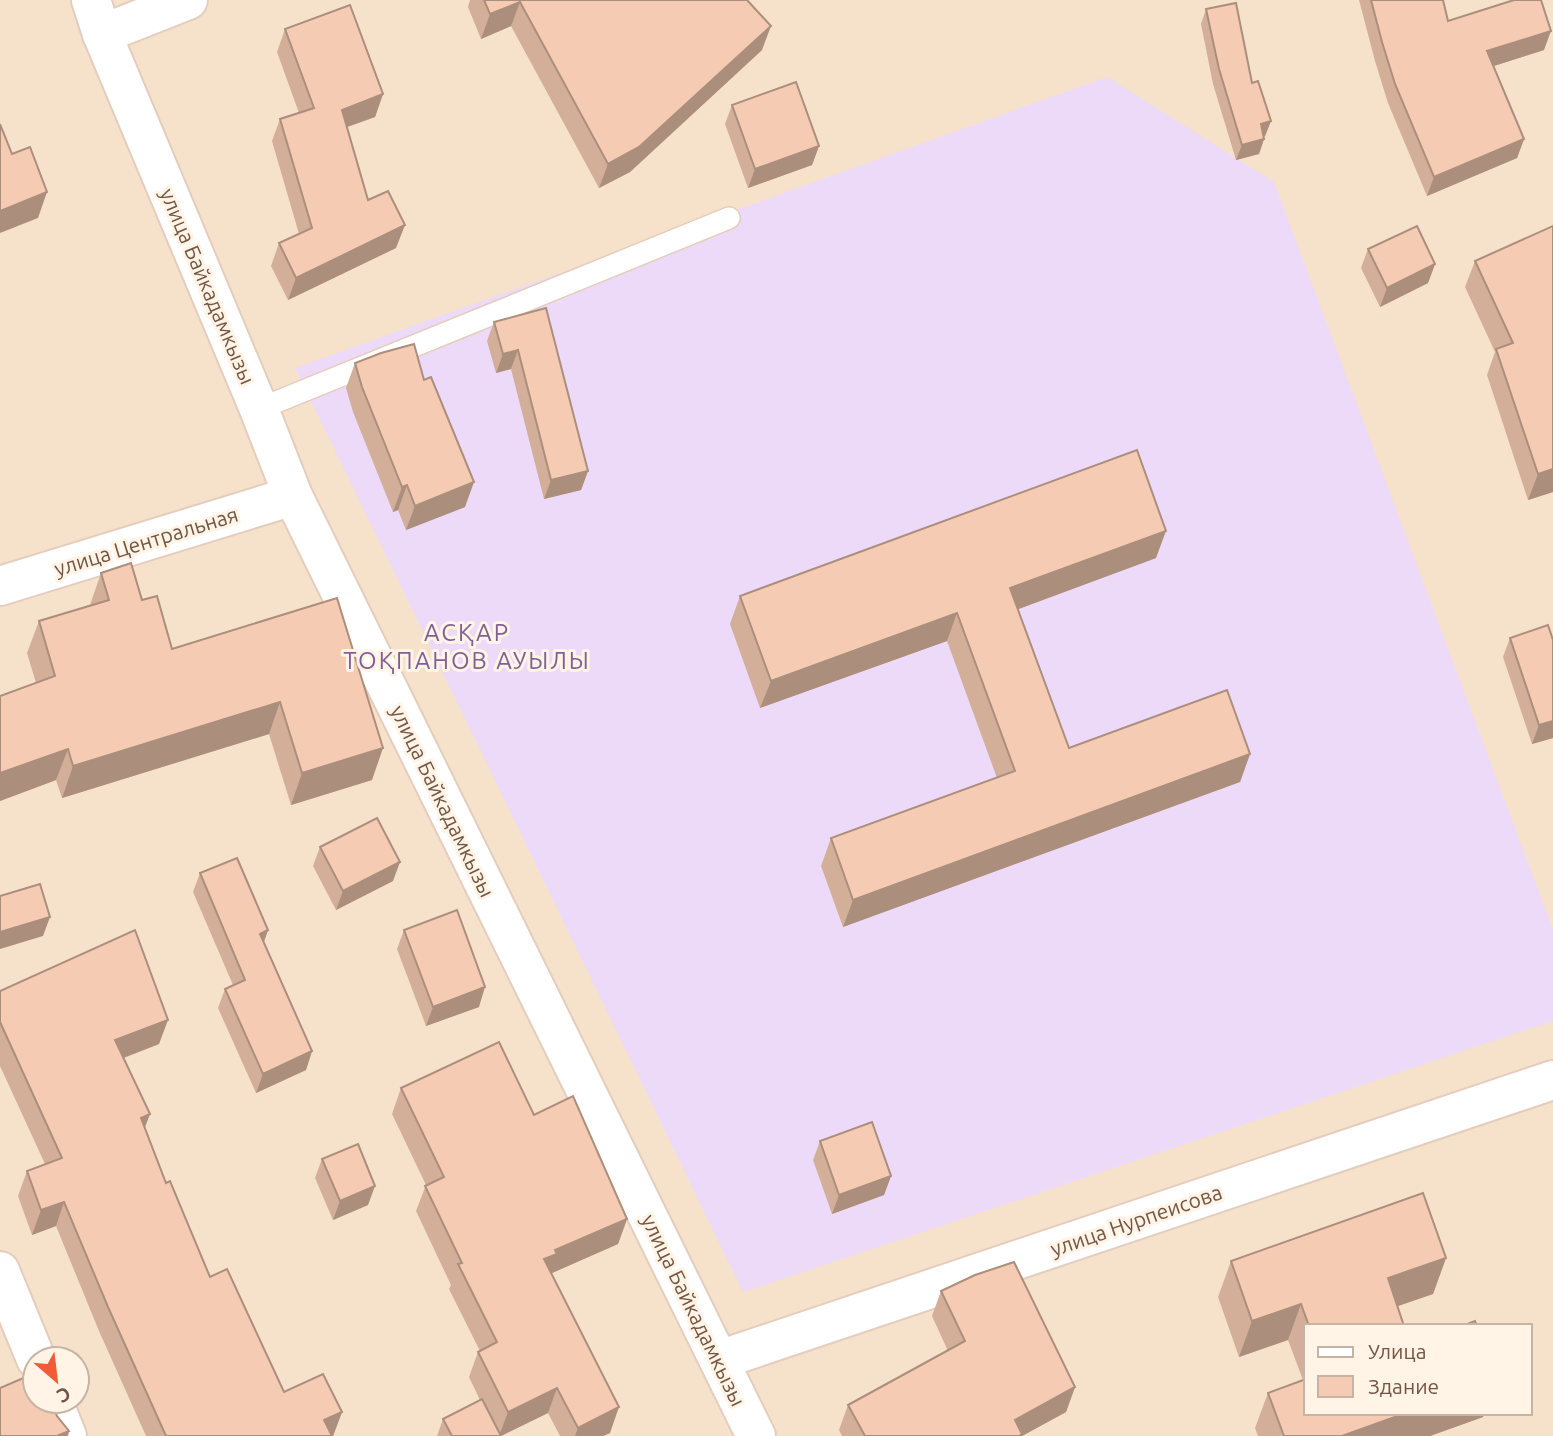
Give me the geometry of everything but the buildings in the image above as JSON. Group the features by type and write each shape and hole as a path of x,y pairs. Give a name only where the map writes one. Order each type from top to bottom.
{"street":[{"path":"97,17 188,0"},
{"name":"улица Байкадамкызы","path":"97,17 293,496 756,1436"},
{"name":"улица Центральная","path":"0,586 293,496"},
{"name":"улица Нурпеисова","path":"719,1360 1553,1080"},
{"path":"0,1271 30,1345"},
{"path":"59,1415 67,1436"}],"lane":[{"path":"259,409 729,218"}],"shaded area":[{"name":"АСҚАР ТОҚПАНОВ АУЫЛЫ","path":"0,0 1553,0 1553,1436 0,1436"},
{"path":"1107,77 1274,182 1553,930 1553,1021 743,1292 295,368"}],"district":[{"name":"АСҚАР ТОҚПАНОВ АУЫЛЫ","path":"467,646"}]}
